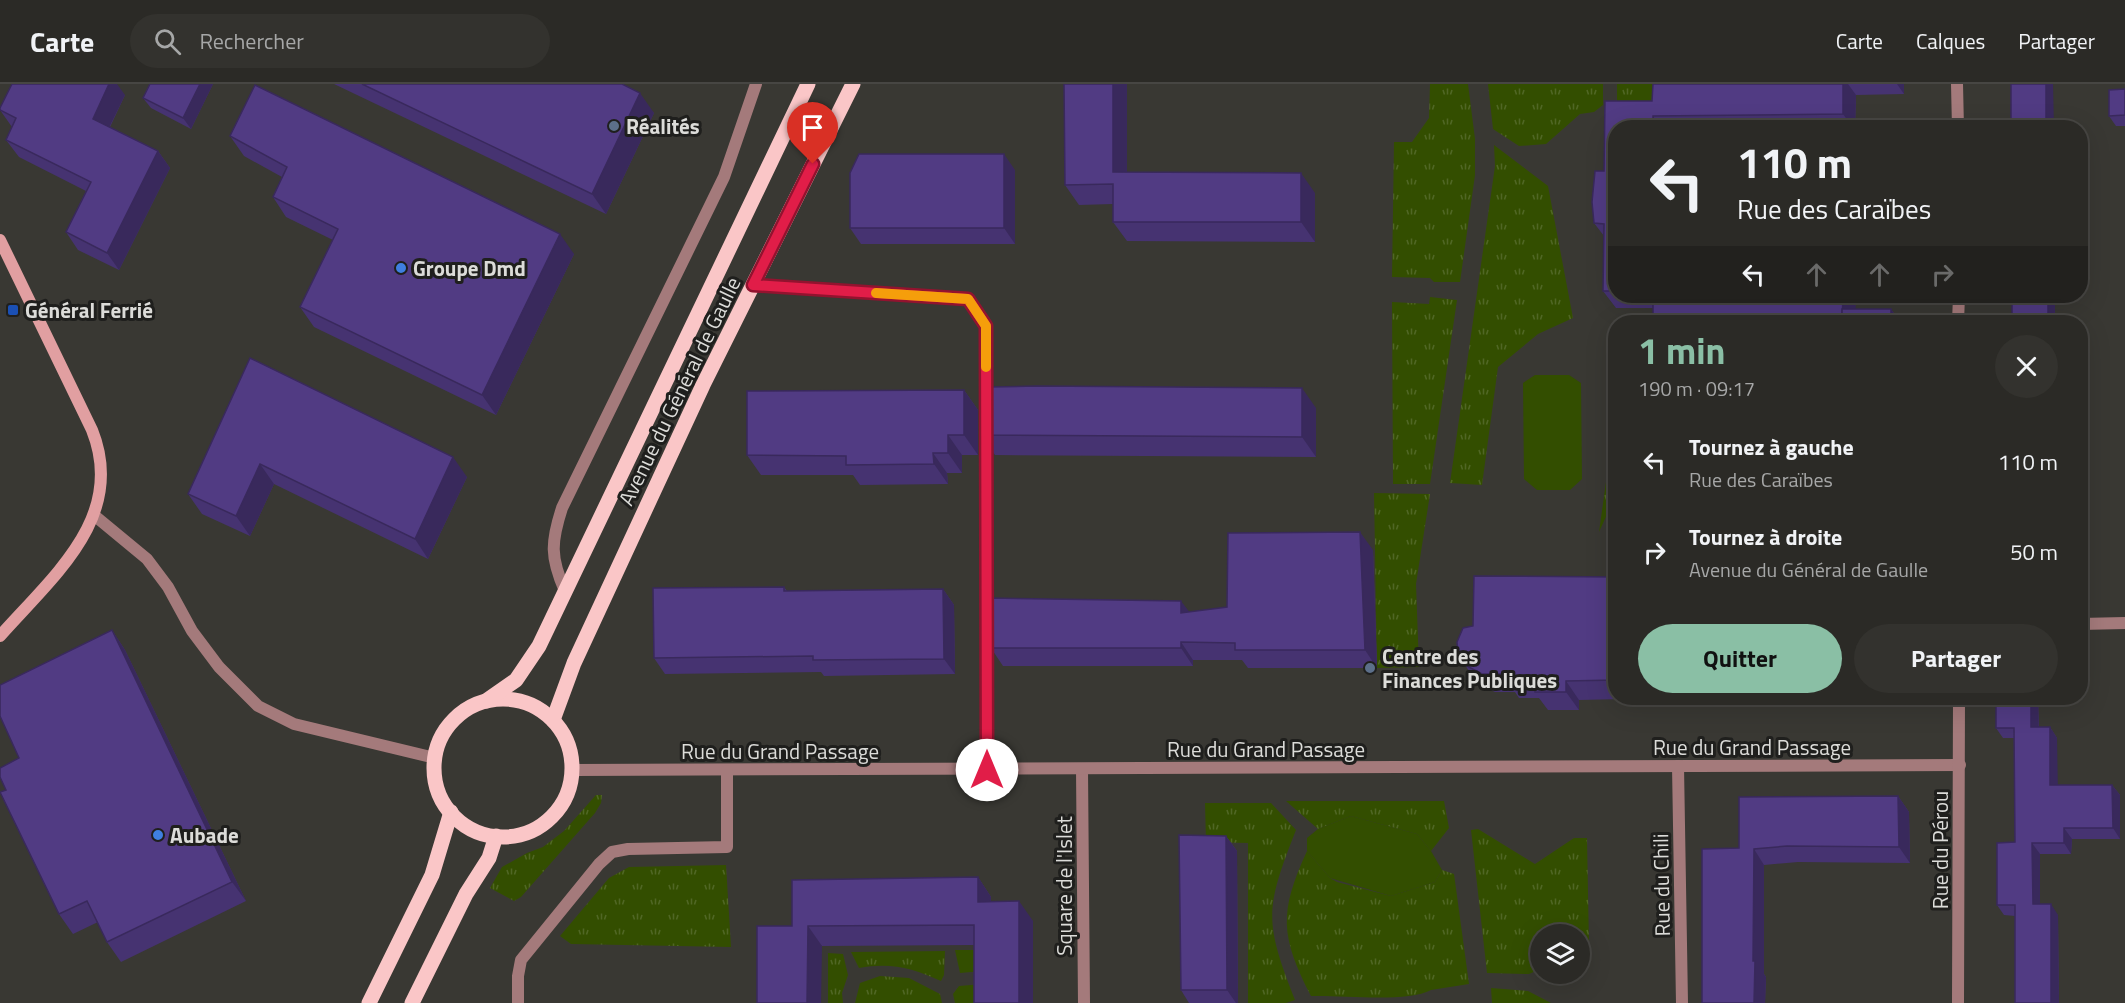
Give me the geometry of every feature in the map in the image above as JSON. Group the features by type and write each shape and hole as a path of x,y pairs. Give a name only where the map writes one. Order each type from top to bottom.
{"main road":[{"name":"Avenue du Général de Gaulle","path":"486,701 516,680 540,646 808,84"},
{"name":"Avenue du Général de Gaulle","path":"554,720 574,663 753,285 853,84"},
{"path":"518,700 534,705 554,720 564,734 571,752 573,770 568,792 557,812 540,827 519,835 496,836 472,829 451,812 440,796 435,777 435,758 441,738 452,722 467,709 486,701 518,700"},
{"path":"369,1003 432,875 451,812"},
{"path":"412,1003 466,894 489,858 496,836"}],"street":[{"path":"565,591 556,572 552,538 562,508 724,177 756,84"},
{"path":"1957,84 1958,120"},
{"path":"0,240 101,453 101,496 95,516 63,565 0,636"},
{"path":"753,285 968,299 986,326 987,770"},
{"path":"95,516 147,559 168,587 192,632 219,668 258,706 294,724 435,758"},
{"path":"2088,624 2125,623"},
{"name":"Rue du Pérou","path":"1958,1003 1959,705"},
{"name":"Rue du Grand Passage","path":"573,770 1960,765"},
{"name":"Rue du Chili","path":"1678,766 1682,1003"},
{"name":"Square de l'Islet","path":"1082,769 1084,1003"},
{"path":"518,1003 518,976 521,960 598,864 612,852 628,849 727,847 727,771"}],"green space":[{"path":"1430,84 1468,84 1475,139 1475,175 1460,282 1434,282 1430,278 1392,277 1394,142 1412,142 1429,118"},
{"path":"1488,84 1603,84 1603,105 1594,112 1580,114 1546,144 1519,146 1493,129"},
{"path":"1617,84 1665,84 1664,118 1617,119"},
{"path":"1494,145 1548,186 1573,318 1538,334 1498,367 1482,485 1450,483 1495,166"},
{"path":"1430,297 1457,300 1430,484 1393,484 1392,302 1429,304"},
{"path":"1535,375 1569,375 1581,383 1582,479 1570,490 1537,490 1524,479 1523,383"},
{"path":"1608,468 1608,512 1599,532"},
{"path":"1374,493 1430,494 1416,584 1419,667 1377,668"},
{"path":"596,795 602,795 601,803 595,813 521,897 514,901 490,888 502,867 543,847 564,831"},
{"path":"1286,801 1444,801 1449,828 1431,851 1417,834 1351,816 1318,829"},
{"path":"1205,803 1271,803 1296,830 1278,879 1272,915 1278,951 1295,1000 1286,1003 1248,1003 1248,843 1206,842"},
{"path":"1351,816 1417,834 1431,851 1442,870 1435,882 1391,896 1330,878 1307,851 1307,838 1318,829"},
{"path":"1478,829 1535,864 1574,838 1587,838 1589,924 1530,924 1529,974 1487,973 1471,830"},
{"path":"1307,851 1330,878 1337,882 1391,896 1435,882 1442,870 1454,874 1469,984 1407,996 1374,998 1311,996 1293,957 1287,924 1291,891"},
{"path":"726,865 731,947 571,944 560,936 609,878 629,867"},
{"path":"955,950 984,950 983,971 960,973"},
{"path":"945,951 944,975 941,981 901,967 859,968 851,952"},
{"path":"828,953 843,954 848,975 842,993 843,1003 828,1003"},
{"path":"880,976 909,978 940,994 942,1003 855,1003 860,983"},
{"path":"983,984 984,1003 955,1003 953,994 959,986"},
{"path":"1491,988 1528,991 1551,1003 1492,1003"}],"building":[{"path":"12,84 109,84 93,119 158,151 107,253 66,232 91,182 6,140 16,118 0,108"},
{"path":"150,84 200,84 183,118 143,98"},
{"path":"362,84 622,84 640,93 592,194"},
{"path":"1064,84 1113,84 1113,172 1301,173 1301,222 1113,222 1113,184 1065,185"},
{"path":"1653,84 1843,84 1843,114 1653,116 1653,120 1608,120 1608,291 1603,291 1604,224 1594,223 1592,202 1595,171 1604,171 1605,101 1652,101"},
{"path":"2011,84 2046,84 2046,120 2011,120"},
{"path":"255,85 560,234 482,395 300,307 338,229 273,197 287,167 230,136"},
{"path":"2125,89 2125,115 2109,116 2109,90"},
{"path":"859,154 1004,154 1004,228 850,228 850,173"},
{"path":"1653,303 1843,303 1842,315 1653,315"},
{"path":"2012,303 2048,303 2048,315 2012,315"},
{"path":"1842,309 1891,309 1891,315 1842,315"},
{"path":"250,358 453,457 415,539 260,464 236,516 188,494"},
{"path":"989,387 1302,388 1302,437 981,435 981,390 989,390"},
{"path":"964,390 964,435 948,435 948,453 933,453 934,464 846,465 846,456 747,455 747,391"},
{"path":"1360,532 1365,650 1235,650 1235,643 1181,642 1181,648 991,648 990,598 1181,601 1181,613 1227,607 1228,533"},
{"path":"1474,576 1608,577 1608,680 1566,681 1566,692 1535,692 1535,679 1506,680 1507,674 1482,674 1465,665 1458,654 1457,642 1463,628 1473,626"},
{"path":"784,587 784,591 943,589 944,659 813,660 813,656 654,658 653,588"},
{"path":"112,630 232,882 107,942 87,901 59,914 0,792 6,790 0,777 0,768 19,758 0,716 0,685"},
{"path":"1996,705 2031,705 2031,727 2050,727 2050,785 2112,785 2113,828 2064,828 2064,843 2032,843 2033,904 2051,904 2051,1003 2015,1003 2015,905 1997,905 1997,843 2015,842 2014,728 1996,728"},
{"path":"1898,796 1899,847 1787,846 1754,849 1754,1003 1702,1003 1702,849 1739,848 1739,797"},
{"path":"1179,835 1226,836 1227,990 1181,990"},
{"path":"978,877 978,902 1019,901 1019,1003 974,1003 974,925 808,926 807,1003 757,1003 757,926 792,926 792,880"}],"slow traffic":[{"path":"876,293 968,299 986,326 986,367"}],"place":[{"name":"Réalités","path":"614,126"},
{"name":"Groupe Dmd","path":"401,268"},
{"name":"Général Ferrié","path":"13,310"},
{"name":"Centre des Finances Publiques","path":"1370,668"},
{"name":"Aubade","path":"158,835"}],"route":[{"path":"813,164 753,285 968,299 986,326 987,770"}]}
